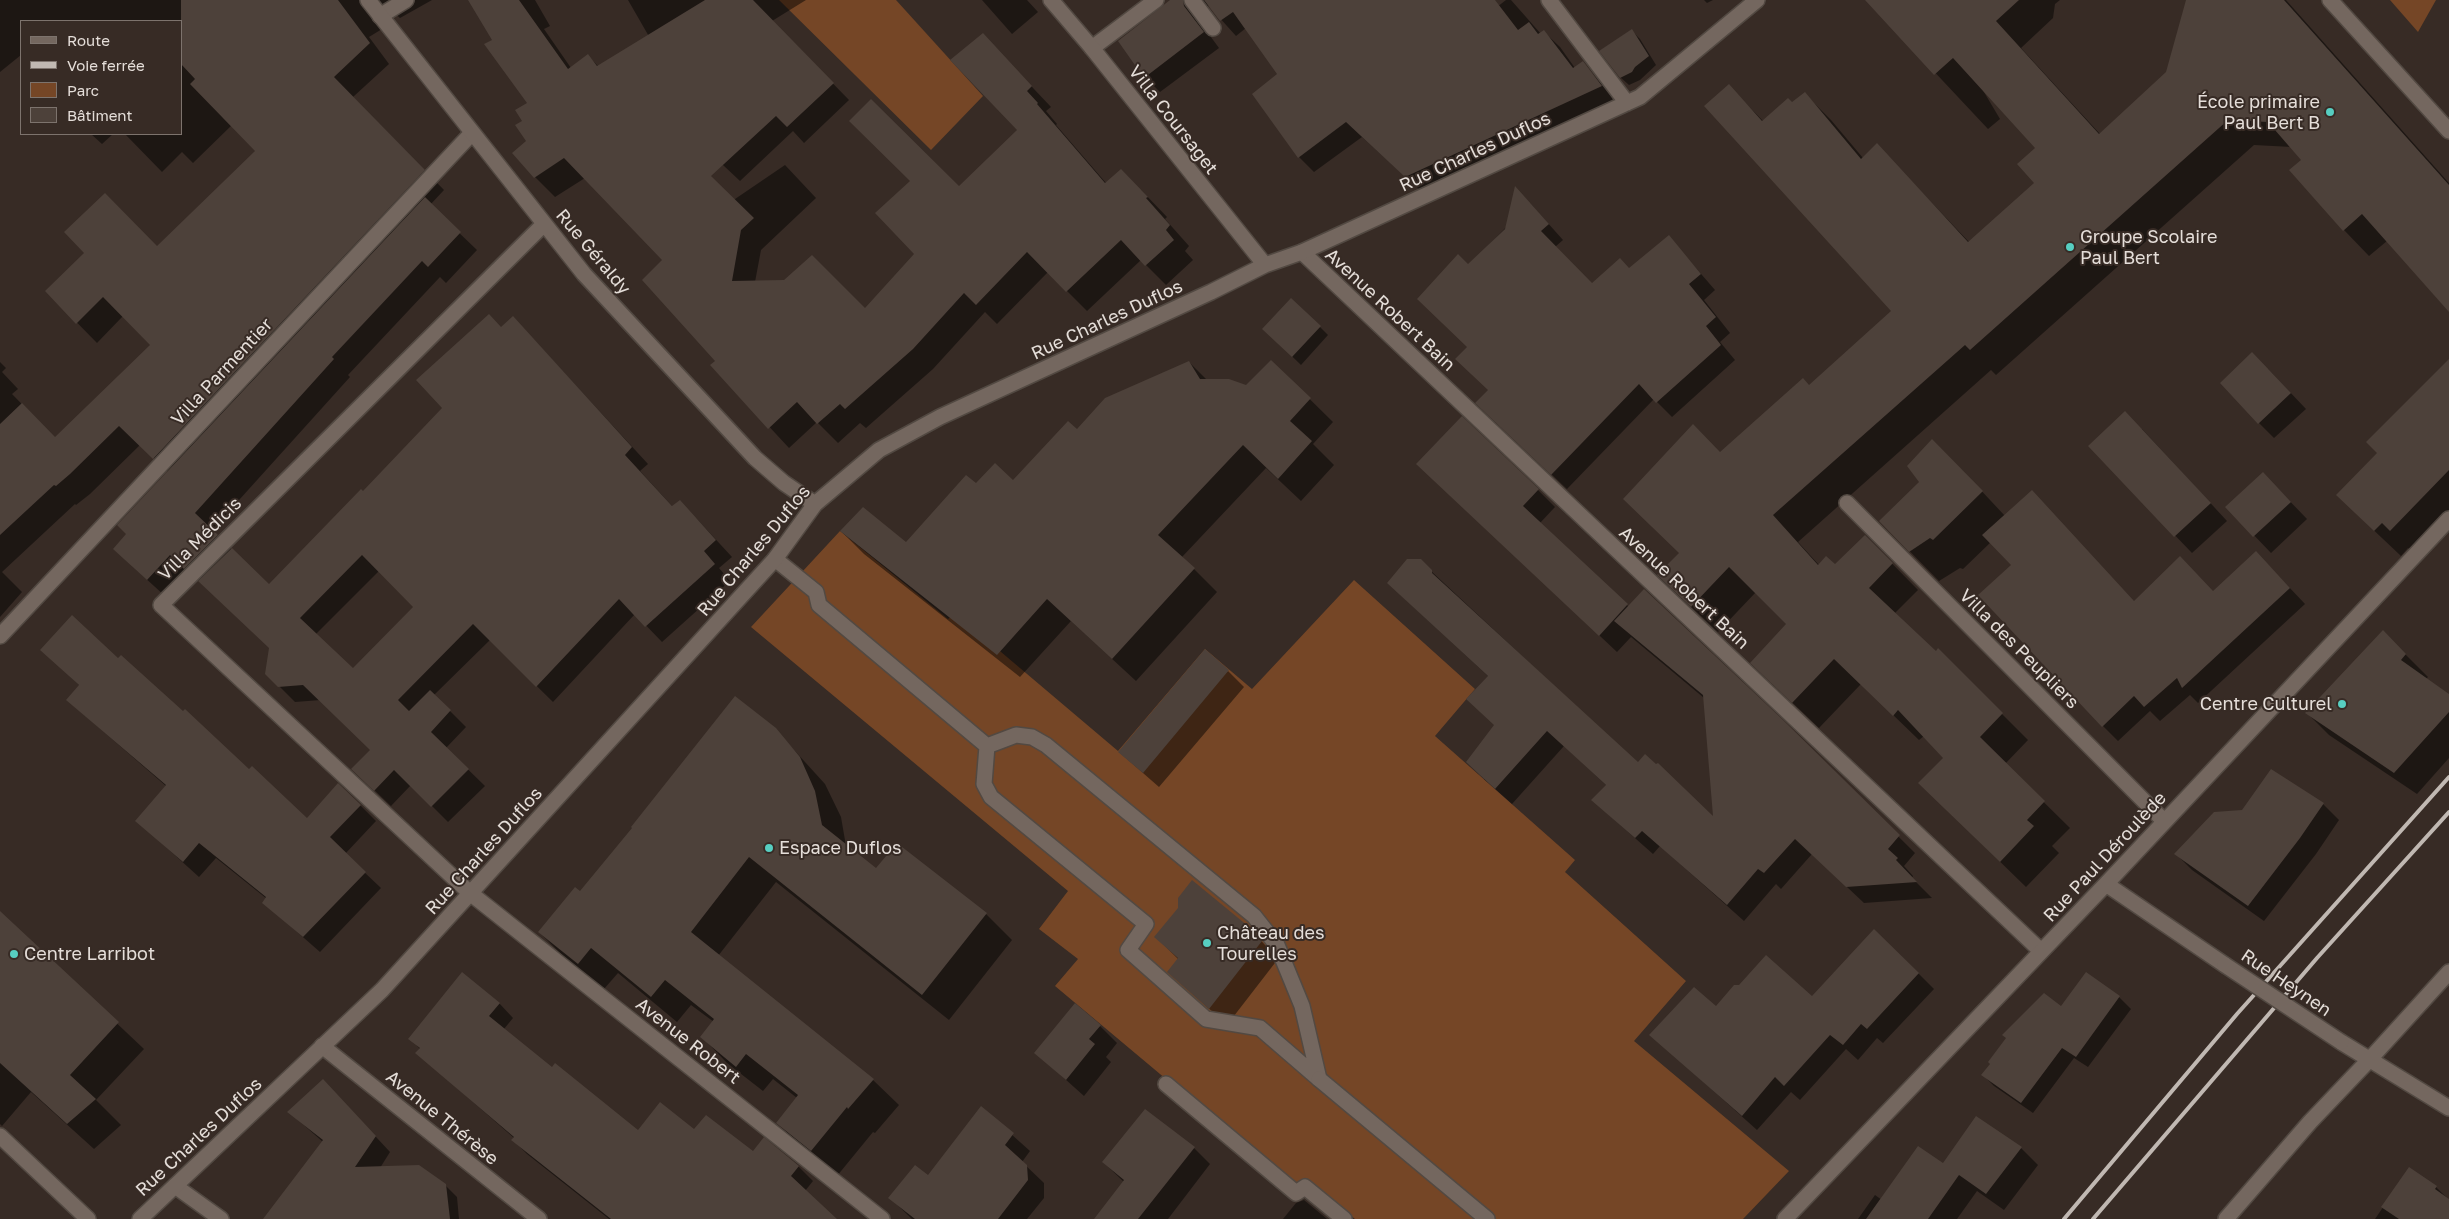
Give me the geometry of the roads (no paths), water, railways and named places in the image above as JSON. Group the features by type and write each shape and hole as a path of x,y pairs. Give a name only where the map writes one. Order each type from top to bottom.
{"street":[{"name":"Rue Géraldy","path":"368,0 584,274 755,458 784,483 815,504"},
{"path":"380,16 406,0"},
{"name":"Villa Coursaget","path":"1051,0 1092,48 1265,265"},
{"path":"1092,48 1156,0"},
{"path":"1192,0 1214,28"},
{"path":"1549,0 1627,103"},
{"name":"Rue Charles Duflos","path":"140,1219 382,990 775,559 815,504 879,450 940,416 1212,292 1265,265 1302,252 1627,103 1645,92 1757,0"},
{"path":"2330,0 2449,131"},
{"name":"Villa Parmentier","path":"0,636 472,133"},
{"name":"Villa Médicis","path":"470,893 161,605 544,224"},
{"name":"Avenue Robert Bain","path":"1302,252 2041,951"},
{"name":"Villa des Peupliers","path":"1847,503 2164,821"},
{"name":"Rue Paul Déroulède","path":"1785,1219 2106,884 2449,519"},
{"path":"775,559 816,592 819,605 987,746"},
{"path":"987,746 1016,735 1032,738 1046,745 1254,916 1277,945 1302,1006 1319,1079"},
{"path":"987,746 984,784 992,797 1146,924 1128,950 1206,1019 1260,1028 1487,1219"},
{"name":"Rue Heynen","path":"2106,884 2341,1042 2449,1108"},
{"name":"Avenue Robert","path":"470,893 882,1219"},
{"path":"2226,1219 2310,1122 2370,1060 2449,972"},
{"name":"Avenue Thérèse","path":"322,1046 539,1219"},
{"path":"1166,1084 1296,1192 1305,1187 1344,1219"},
{"path":"0,1136 88,1219"},
{"path":"175,1186 221,1219"}],"railway":[{"path":"2064,1219 2237,1014 2449,777"},
{"path":"2093,1219 2317,958 2449,812"}],"place":[{"name":"École primaire Paul Bert B","path":"2330,112"},
{"name":"Groupe Scolaire Paul Bert","path":"2070,247"},
{"name":"Centre Culturel","path":"2342,704"},
{"name":"Espace Duflos","path":"769,848"},
{"name":"Château des Tourelles","path":"1207,943"},
{"name":"Centre Larribot","path":"14,954"}]}
